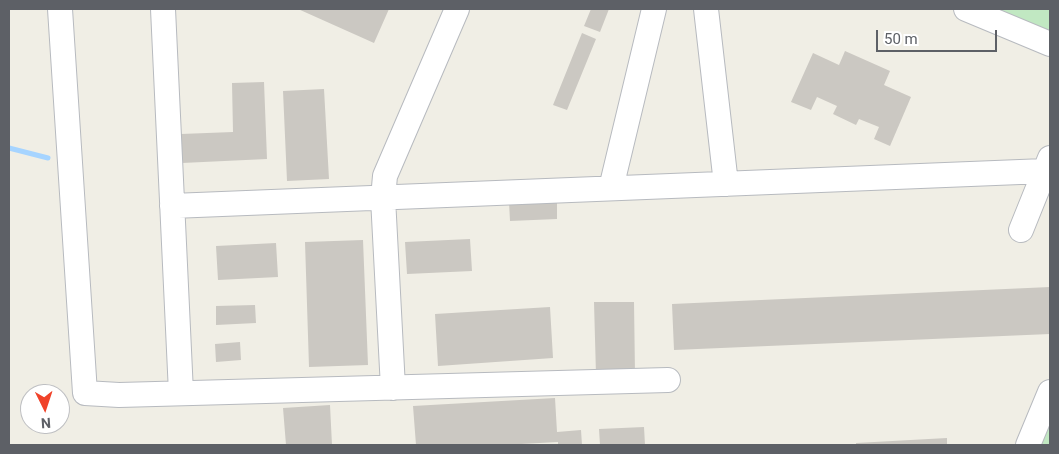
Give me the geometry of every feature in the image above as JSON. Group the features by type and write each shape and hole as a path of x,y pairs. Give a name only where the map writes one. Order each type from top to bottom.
{"lane":[{"path":"60,9 85,393 119,395 181,394 668,380"},
{"path":"163,9 181,394"},
{"path":"393,388 383,198 385,176 458,9"},
{"path":"610,188 654,9"},
{"path":"706,9 726,184"},
{"path":"966,9 1050,44"},
{"path":"172,206 726,184 1048,165 1021,230"},
{"path":"1028,445 1050,392"}],"green space":[{"path":"995,9 1050,9 1050,33"},
{"path":"1050,423 1050,445 1041,445"}],"building":[{"path":"298,9 389,9 374,43"},
{"path":"591,9 609,9 600,32 584,26"},
{"path":"582,33 596,39 567,110 553,105"},
{"path":"845,51 890,71 884,85 911,97 890,146 874,139 879,127 859,119 856,125 833,114 837,106 817,97 811,110 791,102 813,53 839,65"},
{"path":"264,82 267,159 182,163 181,134 233,132 232,83"},
{"path":"324,89 329,179 287,181 283,91"},
{"path":"557,200 557,219 510,221 509,202"},
{"path":"470,239 472,271 407,274 405,242"},
{"path":"363,240 368,365 309,367 305,242"},
{"path":"276,243 278,277 218,280 216,246"},
{"path":"1050,287 1050,334 674,350 672,304"},
{"path":"594,302 634,302 635,374 596,375"},
{"path":"255,305 256,323 216,325 216,306"},
{"path":"550,307 553,358 438,366 435,314"},
{"path":"240,342 241,360 216,362 215,344"},
{"path":"555,398 557,432 581,430 582,445 558,445 558,442 503,445 416,445 413,406"},
{"path":"330,405 332,445 286,445 283,408"},
{"path":"644,427 645,445 600,445 599,429"},
{"path":"947,438 947,445 856,445 856,443"}],"waterway":[{"path":"9,148 48,158"}]}
